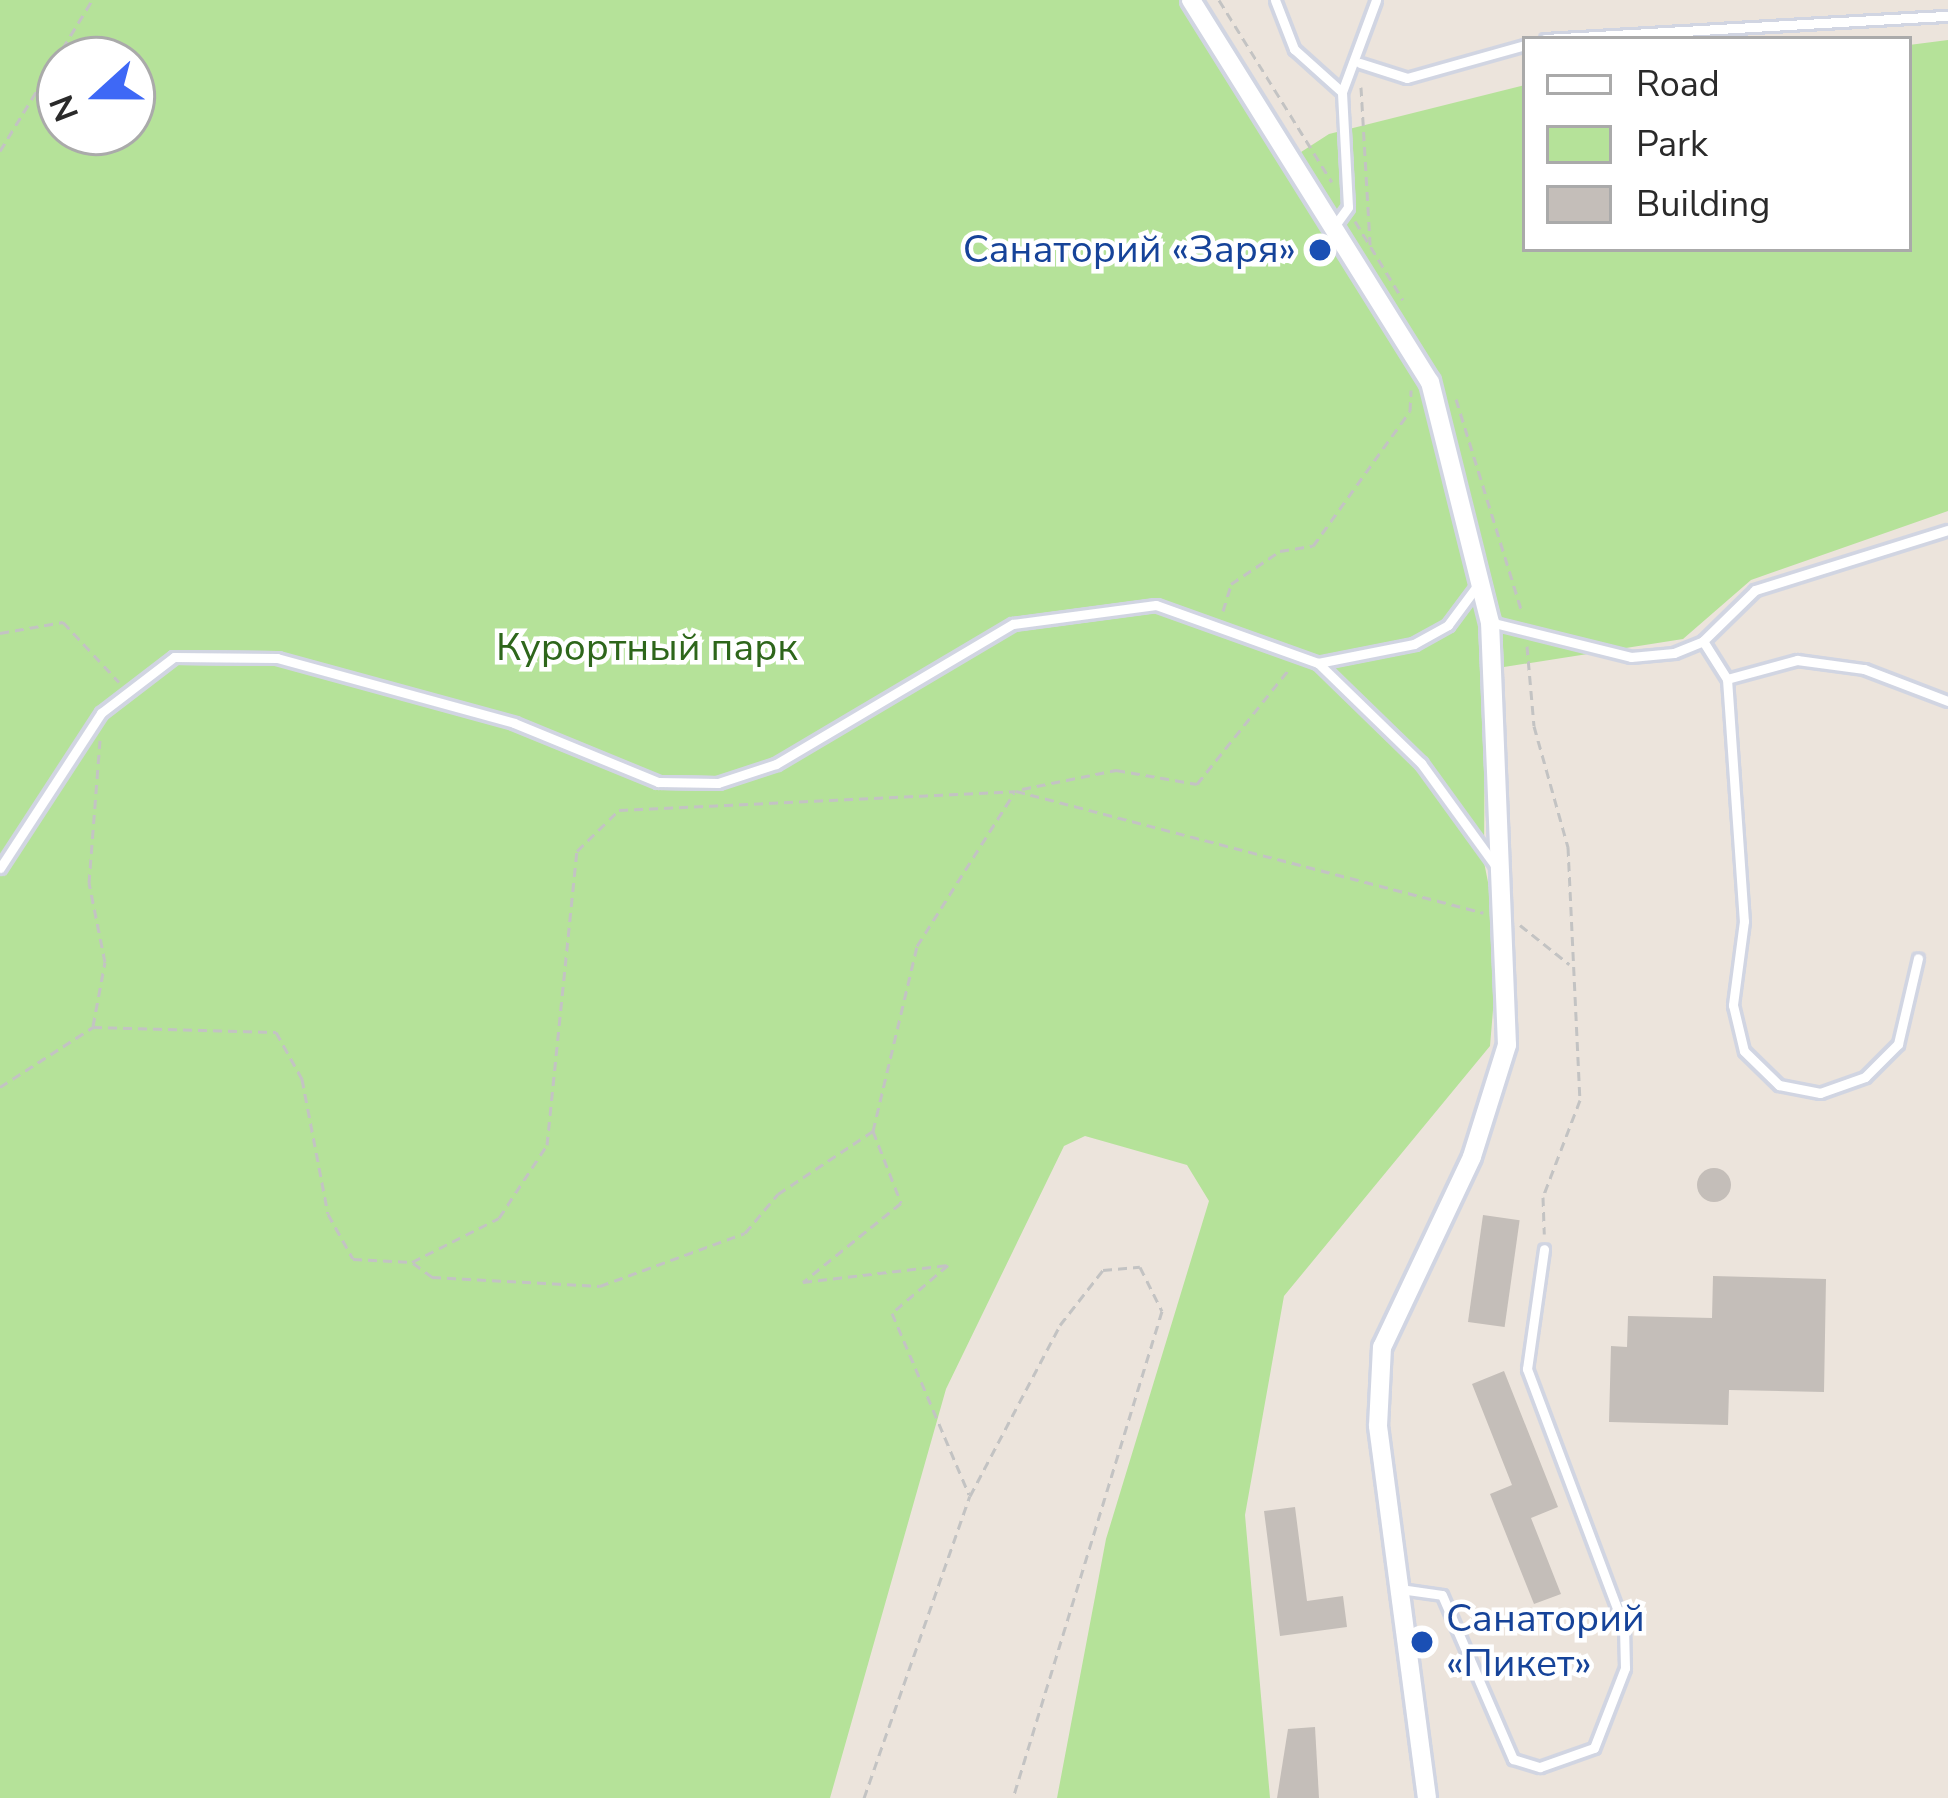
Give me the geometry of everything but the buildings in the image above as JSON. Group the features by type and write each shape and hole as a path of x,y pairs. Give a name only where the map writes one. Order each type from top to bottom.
{"street":[{"path":"1191,0 1338,221 1430,382 1490,622 1508,888 1507,1045 1472,1156 1382,1347 1378,1426 1426,1798"}],"lane":[{"path":"1274,0 1294,49 1342,92"},
{"path":"1338,221 1348,207 1342,92 1360,63 1376,0"},
{"path":"1598,36 1948,16"},
{"path":"1360,63 1407,78 1522,46"},
{"path":"1490,622 1631,657 1703,641 1755,590 1948,530"},
{"path":"1318,663 1414,644 1448,625 1481,572"},
{"path":"0,868 101,713 124,689 174,657 278,658 514,723 658,782 718,783 776,764 1013,625 1156,604 1318,663 1421,763 1508,888"},
{"path":"1703,641 1727,680 1744,921 1732,1005 1744,1052 1779,1085 1820,1093 1865,1076 1898,1044 1918,958"},
{"path":"1727,680 1797,660 1864,669 1948,700"},
{"path":"1400,1589 1442,1595 1513,1760 1540,1766 1594,1748 1625,1668 1624,1627 1527,1370 1544,1249"}],"path":[{"path":"0,151 92,0"},
{"path":"1360,63 1370,247"},
{"path":"1220,624 1231,584 1280,550 1313,546 1410,411 1412,375"},
{"path":"0,633 63,622 124,689"},
{"path":"0,1087 93,1027 275,1032 302,1079 328,1214 353,1259 412,1262 499,1218 547,1145 577,851 620,810 1016,791 1116,770 1196,784 1301,656"},
{"path":"93,1027 105,962 89,883 101,713"},
{"path":"1016,791 1509,920 1569,964 1580,1100 1543,1197 1544,1249"},
{"path":"970,1496 892,1313 948,1265 802,1282 902,1203 873,1131 917,946 1016,791"},
{"path":"412,1262 432,1277 600,1286 745,1233 778,1194 873,1131"},
{"path":"864,1798 970,1496 1060,1325 1103,1270 1140,1268 1162,1311 1013,1798"}],"green space":[{"name":"Курортный парк","path":"0,0 1179,0 1284,163 1329,134 1522,86 1522,252 1912,252 1912,45 1948,40 1948,511 1751,580 1683,639 1485,670 1484,862 1499,938 1490,1046 1284,1296 1245,1515 1270,1798 1057,1798 1106,1539 1209,1201 1187,1165 1085,1136 1064,1146 946,1389 830,1798 0,1798"}],"place":[{"name":"Санаторий «Заря»","path":"1320,250"},
{"name":"Санаторий «Пикет»","path":"1422,1642"}]}
